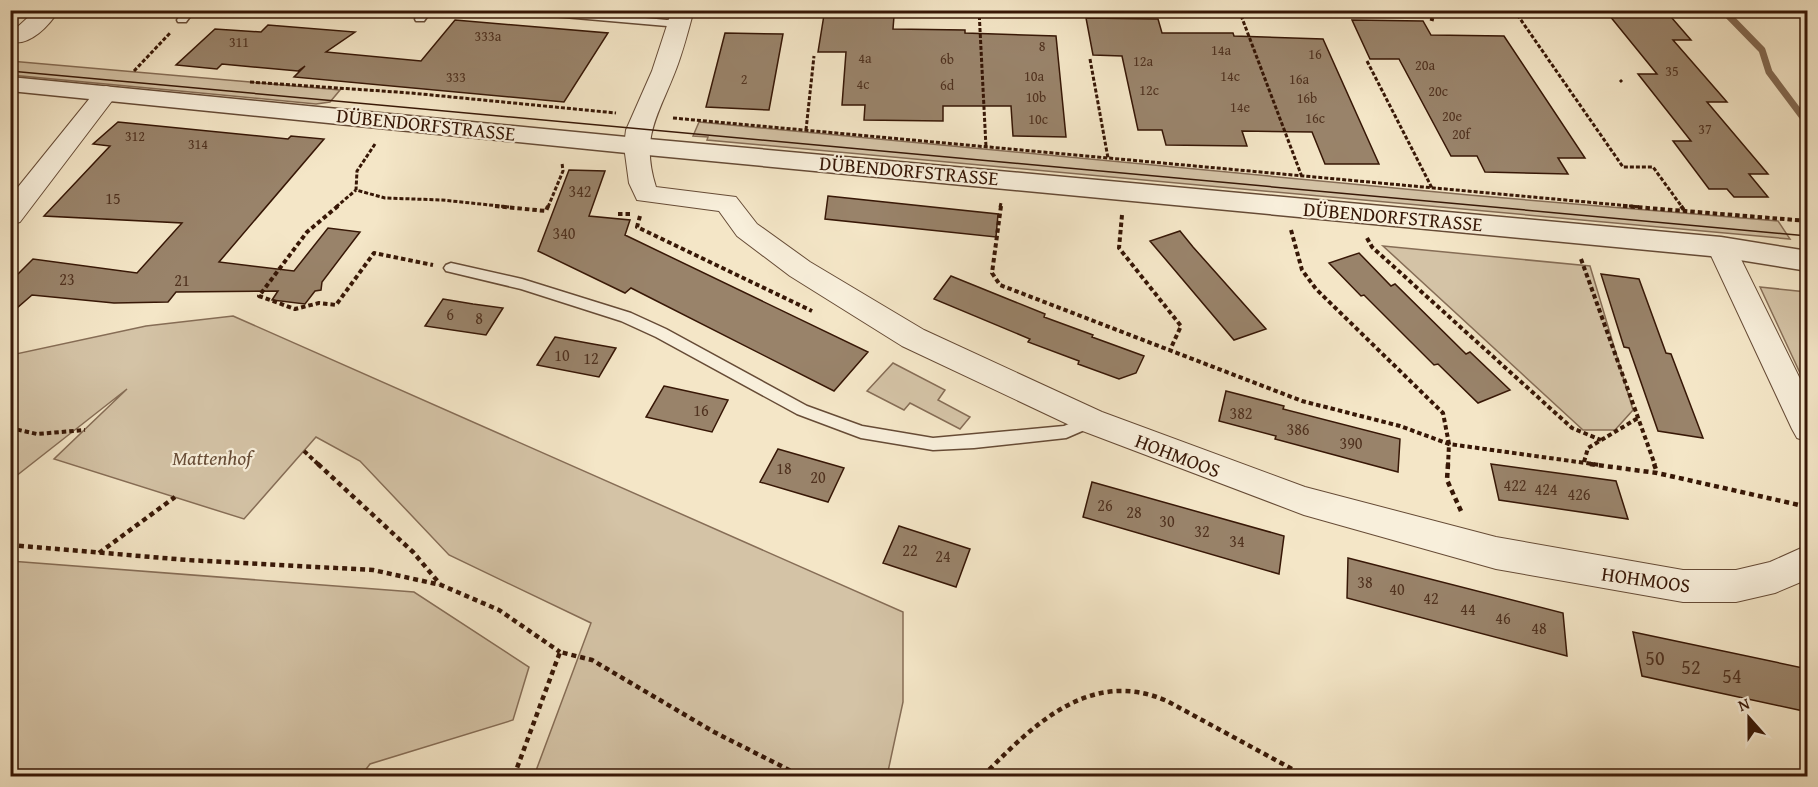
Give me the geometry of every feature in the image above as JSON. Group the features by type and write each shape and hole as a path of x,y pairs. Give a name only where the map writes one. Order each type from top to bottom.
{"street":[{"path":"20,38 49,10"},
{"path":"646,194 642,183 637,146 639,127 664,71 682,16"},
{"name":"DÜBENDORFSTRASSE","path":"10,84 637,146 1721,247 1808,261"},
{"path":"10,216 106,93"},
{"name":"HOHMOOS","path":"646,194 727,203 747,230 800,269 913,338 1018,389 1091,421 1304,501 1508,555 1683,586 1736,586 1775,577 1808,561"},
{"path":"1721,247 1808,429"}],"lane":[{"path":"182,20 190,10"},
{"path":"518,10 667,22 682,16"},
{"path":"451,268 522,284 626,317 661,333 802,410 861,432 933,444 1066,432 1091,421"}],"path":[{"path":"980,10 986,147"},
{"path":"1239,10 1302,177"},
{"path":"1514,10 1623,167 1653,167 1685,211"},
{"path":"134,71 182,20"},
{"path":"806,130 814,56"},
{"path":"1090,59 1108,158"},
{"path":"1367,61 1432,189"},
{"path":"123,70 146,72"},
{"path":"246,81 411,93 617,113"},
{"path":"411,93 417,98"},
{"path":"666,117 1432,189 1808,221"},
{"path":"356,190 354,180 359,165 377,141"},
{"path":"356,190 385,198 442,200 546,211 563,171 562,157"},
{"path":"356,190 307,232 259,296 295,309 319,303 336,306 374,253 451,268"},
{"path":"646,194 636,227 819,315"},
{"path":"1001,198 992,273 1000,285 1170,351 1302,401 1400,426 1449,444 1657,472 1808,507"},
{"path":"1122,211 1119,248 1180,326 1170,351"},
{"path":"1291,230 1302,270 1316,288 1443,413 1449,444 1447,480 1457,507 1464,514"},
{"path":"1367,237 1372,247 1572,428 1601,440"},
{"path":"1580,255 1657,472"},
{"path":"1584,462 1588,448 1638,418"},
{"path":"10,428 37,434 85,430"},
{"path":"304,451 413,552 441,585"},
{"path":"99,554 175,497"},
{"path":"10,545 99,554 373,570 441,585 499,610 560,652 592,660 714,732 801,777"},
{"path":"514,777 560,652"},
{"path":"983,777 1027,731 1061,708 1090,696 1118,692 1152,695 1212,725 1282,767 1305,777"}],"green space":[{"path":"10,61 340,90 330,102 316,104 11,75"},
{"path":"699,122 1469,195 1778,221 1790,239 707,140 708,137 693,136"},
{"path":"1383,246 1590,266 1633,410 1615,430 1583,430"},
{"path":"1760,287 1807,292 1807,388"},
{"name":"Mattenhof","path":"233,316 903,612 903,702 887,776 534,776 591,623 449,555 360,461 316,437 244,519 54,459 127,389 11,480 11,355 146,326"},
{"path":"893,363 945,390 938,400 970,417 960,429 910,403 904,410 867,391"},
{"path":"10,561 414,592 529,667 513,720 370,764 361,776 11,776"}],"building":[{"path":"1622,10 1665,10 1691,40 1673,40 1727,102 1707,102 1768,174 1749,174 1768,197 1734,197 1727,189 1709,189 1673,141 1691,141 1638,74 1657,74 1609,15 1626,15"},
{"path":"824,15 894,16 893,29 965,30 965,33 1056,36 1066,137 1013,136 1011,106 943,106 943,121 864,120 865,105 842,105 846,52 818,52"},
{"path":"1086,18 1158,19 1162,33 1233,33 1234,36 1323,39 1379,164 1325,164 1312,132 1242,131 1247,146 1166,145 1162,130 1138,130 1122,56 1093,55"},
{"path":"455,20 608,33 564,102 294,77 305,66 298,71 222,64 217,69 176,65 215,29 261,32 268,25 355,32 326,52 421,61"},
{"path":"1352,20 1423,21 1431,35 1504,36 1585,158 1558,158 1568,174 1485,172 1477,156 1451,156 1399,59 1370,59"},
{"path":"725,33 783,34 769,110 706,107"},
{"path":"118,122 288,139 291,136 324,139 219,262 294,271 328,228 360,232 322,282 321,290 315,291 305,304 272,300 278,291 176,292 168,302 114,303 32,295 10,314 10,282 33,259 137,273 182,223 44,216 110,146 93,144"},
{"path":"569,170 605,171 589,216 630,220 625,235 868,352 834,391 631,288 625,293 538,251"},
{"path":"828,196 998,214 996,237 825,219"},
{"path":"1180,231 1266,329 1234,340 1150,241"},
{"path":"1359,253 1391,286 1395,284 1466,354 1470,352 1510,390 1478,403 1438,364 1434,365 1329,263"},
{"path":"1601,274 1639,279 1666,353 1671,354 1703,438 1658,431 1629,348 1624,347"},
{"path":"951,276 1045,314 1044,317 1093,335 1092,337 1144,356 1136,373 1119,379 1078,364 1079,361 1028,342 1030,339 934,299"},
{"path":"443,299 503,308 486,335 425,326"},
{"path":"555,337 616,348 599,377 537,365"},
{"path":"664,386 728,400 712,432 646,417"},
{"path":"1226,391 1284,406 1283,409 1400,439 1398,472 1275,439 1276,436 1219,421"},
{"path":"778,449 844,468 828,502 760,482"},
{"path":"1491,464 1616,481 1628,519 1499,500"},
{"path":"1092,482 1284,536 1279,574 1083,517"},
{"path":"899,526 970,549 956,587 883,563"},
{"path":"1348,558 1563,613 1567,656 1347,598"},
{"path":"1633,632 1808,669 1808,712 1642,676"}],"waterway":[{"path":"1723,10 1762,50 1769,72 1808,124"}],"tram line":[{"path":"10,71 1808,236"}]}
